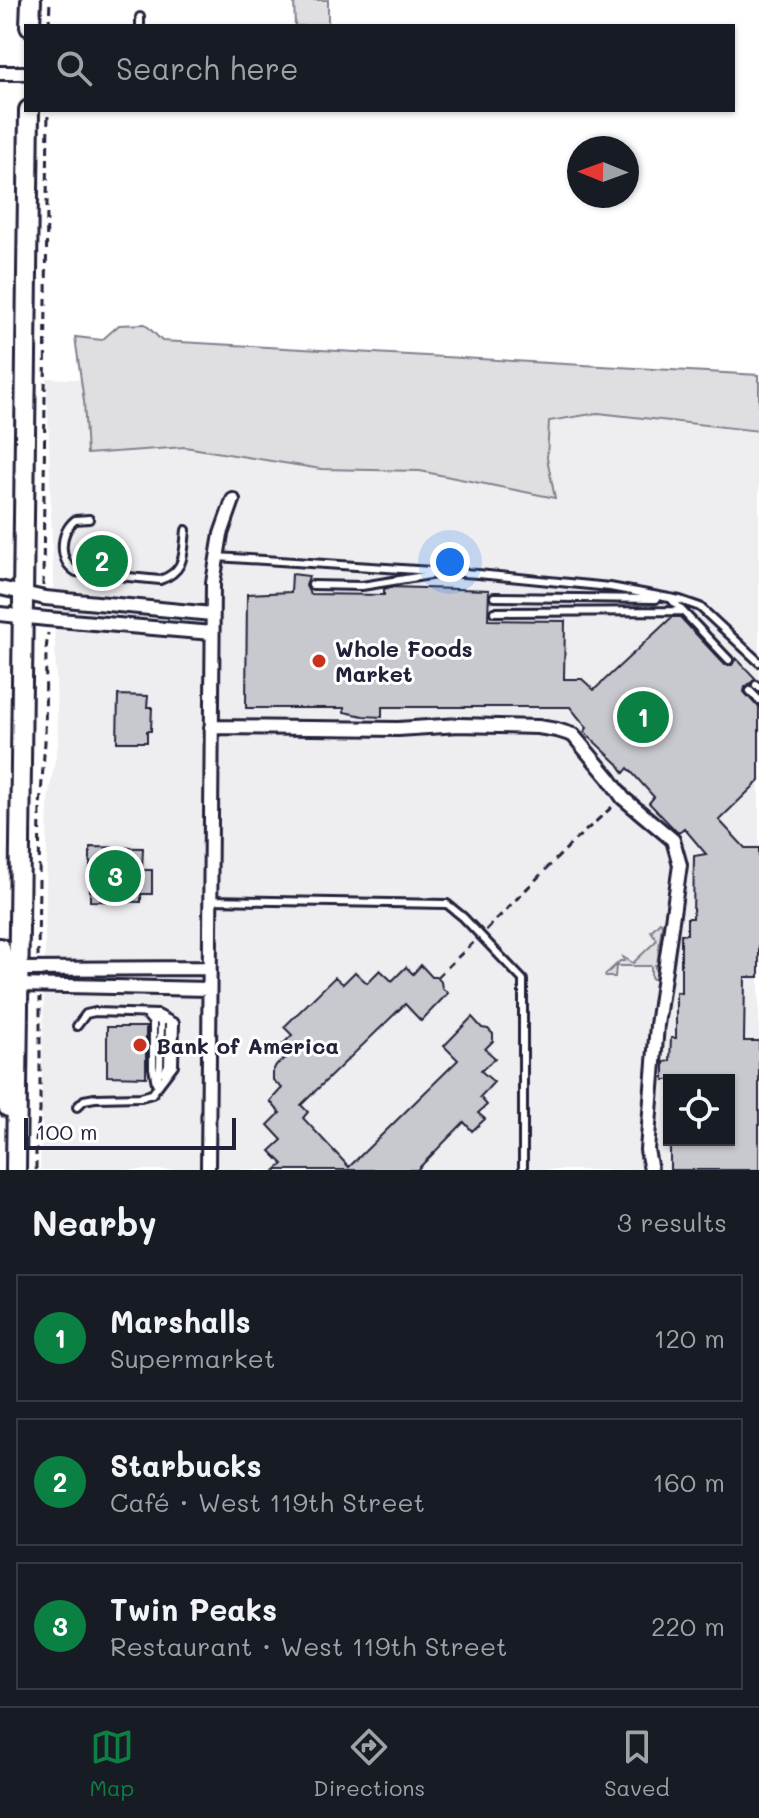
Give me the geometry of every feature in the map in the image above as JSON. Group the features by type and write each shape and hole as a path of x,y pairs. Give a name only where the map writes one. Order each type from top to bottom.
{"main road":[{"path":"30,24 31,0"},
{"path":"16,1170 10,615 29,112"},
{"path":"0,948 3,970 12,980"}],"street":[{"path":"0,73 24,73"},
{"path":"208,1170 213,583 221,534 233,500"},
{"path":"11,590 45,598 212,614"},
{"path":"10,615 212,633"},
{"path":"211,727 398,729 459,725 548,728 573,735 623,798 673,840 680,865 657,1025 647,1150 651,1170"},
{"path":"12,980 209,968"},
{"path":"12,980 209,989"}],"lane":[{"path":"140,17 140,24"},
{"path":"89,519 75,520 65,531 65,562 76,572 160,580 172,576 181,566 186,530"},
{"path":"217,557 450,572 610,587 670,599 729,660"},
{"path":"312,585 362,586 450,572"},
{"path":"494,597 680,600 700,607 759,662"},
{"path":"494,612 682,611"},
{"path":"750,691 759,700"},
{"path":"210,900 447,904 523,980 523,1170"},
{"path":"77,1026 86,1014 95,1012 158,1014 169,1023 168,1065 152,1094 95,1098 84,1100 77,1107"},
{"path":"144,1013 153,1023 153,1068 157,1087"}],"path":[{"path":"49,24 50,0"},
{"path":"43,586 48,112"},
{"path":"38,960 49,631"},
{"path":"437,977 574,841 623,798"},
{"path":"36,1170 40,1111 40,1003"}],"shaded area":[{"path":"294,0 328,0 328,24 295,24"},
{"path":"145,324 162,341 759,375 759,431 598,413 549,421 547,458 555,498 420,471 321,469 185,447 87,454 84,401 75,337 102,340 119,325"},
{"path":"47,378 759,407 759,1170 40,1170 48,799 58,744"},
{"path":"660,922 656,978 651,977 651,966 616,966 615,977 606,977 620,961 624,961 623,957 633,963 657,940 651,931"}],"building":[{"path":"81,549 127,550 126,569 77,565"},
{"path":"292,574 309,576 306,586 310,594 384,595 384,589 391,587 489,590 488,620 565,621 564,679 582,679 594,690 672,617 680,617 725,665 732,665 736,658 756,679 745,687 744,692 759,706 759,781 719,820 745,848 759,848 759,977 745,977 744,1041 759,1041 759,1170 670,1170 670,1146 735,1146 735,1074 664,1074 664,1062 670,1061 671,1038 676,1038 676,992 681,993 681,934 687,934 687,918 693,918 694,856 706,854 684,828 678,833 649,803 654,797 628,768 624,773 584,732 587,728 570,707 382,707 382,717 344,712 344,708 246,708 247,594 291,592"},
{"path":"118,695 148,696 147,707 152,707 151,731 147,731 147,742 117,742"},
{"path":"90,847 143,848 142,870 152,870 152,894 141,894 141,902 90,901"},
{"path":"421,965 432,977 437,977 448,993 421,1021 405,1004 301,1105 308,1112 303,1118 349,1167 458,1060 444,1046 472,1017 493,1034 493,1041 485,1049 495,1058 481,1071 494,1082 480,1097 487,1105 478,1113 485,1119 472,1131 464,1122 417,1170 276,1170 283,1164 270,1151 282,1140 268,1125 280,1113 270,1101 282,1088 273,1080 273,1071 290,1055 281,1046 292,1035 284,1027 335,977 343,984 355,972 367,983 380,970 392,981 406,967 413,974"},
{"name":"Bank of America","path":"107,1027 146,1027 146,1077 107,1076"}],"place":[{"name":"Starbucks","path":"102,561"},
{"name":"Whole Foods Market","path":"319,661"},
{"name":"Marshalls","path":"643,717"},
{"name":"Twin Peaks","path":"115,876"},
{"name":"Bank of America","path":"140,1045"}]}
